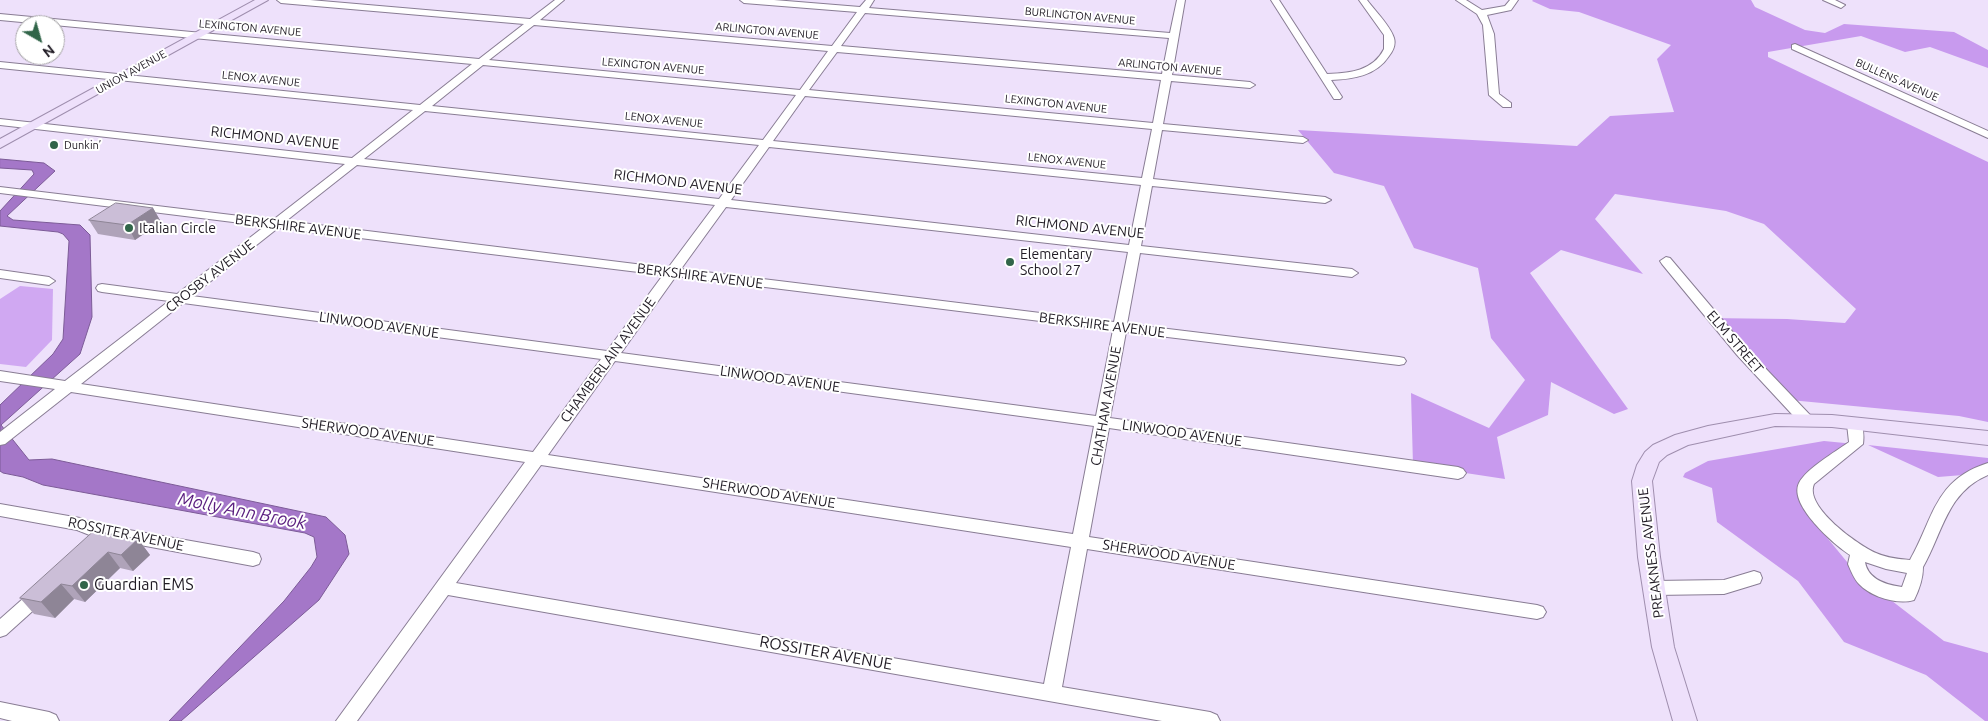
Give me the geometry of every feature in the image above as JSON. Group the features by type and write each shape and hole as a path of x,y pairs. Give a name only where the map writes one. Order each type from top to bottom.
{"main road":[{"name":"UNION AVENUE","path":"0,144 263,0"},
{"name":"PREAKNESS AVENUE","path":"1685,721 1663,647 1654,588 1642,481 1647,465 1652,457 1669,446 1708,433 1776,420 1806,420 1854,424 1988,438"}],"street":[{"name":"ARLINGTON AVENUE","path":"281,0 1250,85"},
{"name":"CROSBY AVENUE","path":"4,436 560,0"},
{"name":"BURLINGTON AVENUE","path":"744,0 866,5 1174,36"},
{"name":"CHATHAM AVENUE","path":"1052,693 1181,0"},
{"path":"1274,0 1337,98"},
{"path":"1323,77 1348,76 1368,71 1377,64 1389,49 1390,39 1388,35 1363,0"},
{"path":"1460,0 1480,13 1488,24 1494,95 1507,105"},
{"path":"1480,13 1508,8 1514,0"},
{"path":"1827,0 1842,5"},
{"name":"CHAMBERLAIN AVENUE","path":"346,721 866,5"},
{"name":"LEXINGTON AVENUE","path":"0,16 1303,140"},
{"name":"BULLENS AVENUE","path":"1795,47 1988,135"},
{"name":"LENOX AVENUE","path":"0,65 1325,200"},
{"name":"RICHMOND AVENUE","path":"0,122 1352,273"},
{"name":"BERKSHIRE AVENUE","path":"6,191 1399,362"},
{"name":"ELM STREET","path":"1666,261 1742,352 1806,420"},
{"path":"0,274 49,281"},
{"name":"LINWOOD AVENUE","path":"102,288 1103,422 1458,473"},
{"name":"SHERWOOD AVENUE","path":"0,376 1537,612"},
{"path":"1854,424 1857,436 1856,444 1809,480 1804,492 1811,508 1822,520 1860,553 1895,566 1914,567"},
{"path":"1860,553 1856,564 1859,572 1871,587 1887,593 1908,595 1915,576 1914,567 1948,495 1973,473 1988,469"},
{"name":"ROSSITER AVENUE","path":"0,510 80,524 92,537 253,559"},
{"path":"1654,588 1724,587 1754,578"},
{"path":"0,630 55,580"},
{"name":"ROSSITER AVENUE","path":"442,587 1210,721"},
{"path":"0,710 49,721"}],"shaded area":[{"path":"1533,0 1751,0 1755,7 1805,30 1825,33 1844,24 1954,32 1988,50 1988,68 1930,47 1905,52 1861,36 1768,52 1768,57 1988,162 1988,422 1959,416 1790,400 1707,318 1787,319 1845,323 1856,309 1764,224 1726,211 1615,194 1595,219 1643,274 1561,250 1530,273 1628,409 1614,414 1551,382 1548,415 1497,437 1505,479 1413,465 1411,393 1489,428 1525,380 1491,338 1478,268 1414,248 1384,186 1334,173 1298,130 1577,146 1610,116 1674,112 1657,59 1671,45 1579,12 1550,9"},
{"path":"20,286 53,289 52,340 26,367 0,364 0,299"},
{"path":"1824,441 1855,444 1809,486 1824,534 1857,574 1944,641 1988,653 1988,721 1985,721 1926,675 1844,642 1798,581 1717,522 1712,488 1683,477 1685,473 1708,461"},
{"path":"1868,445 1988,458 1988,473 1938,477"}],"water":[{"name":"Molly Ann Brook","path":"0,159 44,163 55,171 7,216 13,220 80,225 90,235 92,317 80,354 1,425 29,460 52,459 326,517 345,535 349,554 319,600 181,721 169,721 284,601 311,567 317,557 314,537 305,533 43,485 0,471 0,405 53,354 63,339 69,241 63,234 58,232 0,226 0,211 34,174 32,170 0,168"}],"building":[{"path":"116,203 153,208 127,225 89,220"},
{"path":"94,531 138,539 121,555 108,552 72,586 61,584 41,602 20,598"}],"place":[{"name":"Dunkin’","path":"54,145"},
{"name":"Italian Circle","path":"129,228"},
{"name":"Elementary School 27","path":"1010,262"},
{"name":"Guardian EMS","path":"84,585"}]}
